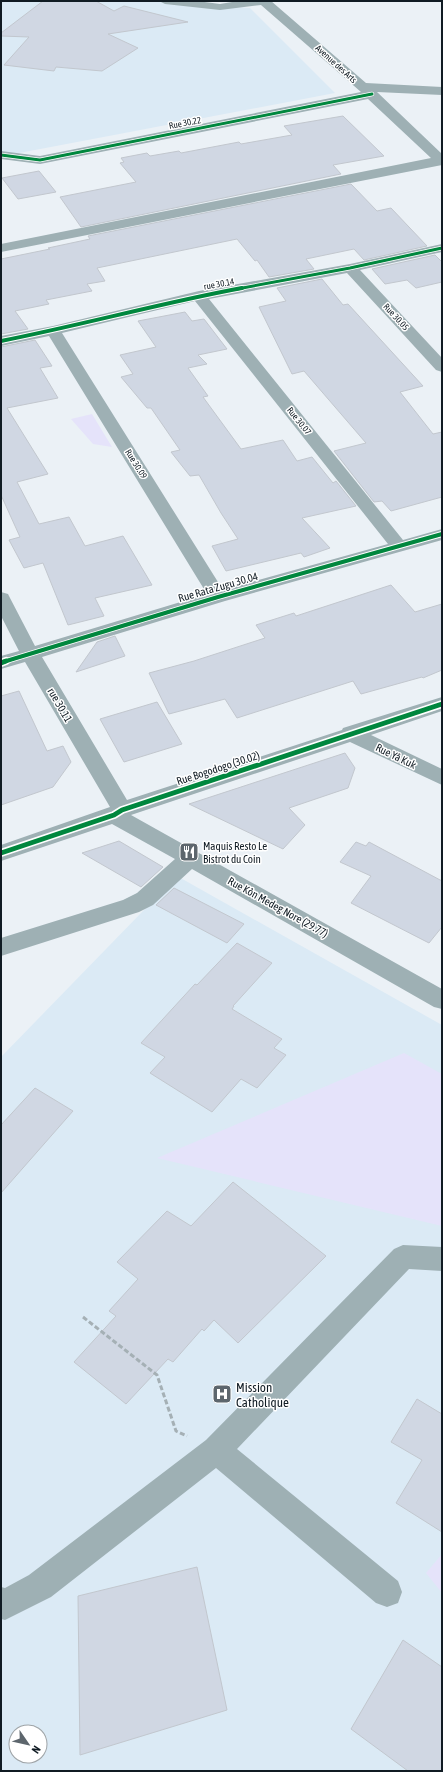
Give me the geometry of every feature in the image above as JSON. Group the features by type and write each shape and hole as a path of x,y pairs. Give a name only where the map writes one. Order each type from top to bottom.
{"street":[{"path":"165,1 220,7 264,1"},
{"name":"Avenue des Arts","path":"264,1 338,64 442,161"},
{"name":"Rue 30.22","path":"1,155 40,160 367,91 442,91"},
{"path":"1,168 40,160"},
{"path":"1,248 442,161"},
{"name":"rue 30.14","path":"1,341 54,331 199,296 350,268 442,248"},
{"name":"Rue 30.05","path":"350,268 442,367"},
{"name":"Rue 30.07","path":"199,296 399,547"},
{"name":"Rue 30.09","path":"54,331 218,598"},
{"name":"Rue Rata Zugu 30.04","path":"1,663 218,598 442,534"},
{"name":"rue 30.11","path":"1,598 30,654 118,813"},
{"name":"Rue Bogodogo (30.02)","path":"1,853 442,704"},
{"name":"Rue Yâ Kuk","path":"350,734 442,778"},
{"name":"Rue Kôn Medeg Nore (29.77)","path":"118,813 191,858 442,1000"},
{"path":"1,947 131,906 145,899 191,858"},
{"path":"2,1606 40,1586 216,1450 403,1257 442,1259"},
{"path":"216,1450 387,1592"}],"path":[{"path":"82,1317 157,1375 176,1431 216,1450"}],"shaded area":[{"path":"1,1 148,1 250,8 335,93 14,154 1,152"},
{"path":"92,414 112,447 93,444 71,419"},
{"name":"Mission Catholique","path":"177,876 442,1025 442,1771 1,1771 1,1057"},
{"path":"404,1053 442,1074 442,1226 157,1158"},
{"path":"442,1554 442,1593 426,1573"}],"building":[{"path":"43,1 96,1 114,11 124,6 188,22 108,34 138,48 102,71 56,67 54,71 4,65 29,37 1,36 1,33"},
{"path":"343,116 384,156 333,165 341,174 81,227 60,197 136,182 120,163 124,162 121,158 147,153 150,156 179,151 181,153 239,142 241,144 292,135 284,126"},
{"path":"39,171 56,192 18,199 2,178"},
{"path":"351,184 377,211 391,208 427,246 364,260 354,249 306,259 314,269 269,277 257,260 255,261 237,239 97,268 105,281 87,284 92,291 46,300 49,304 15,311 28,329 1,334 1,259 90,239 88,236"},
{"path":"435,255 442,262 442,282 416,288 407,280 385,284 372,269"},
{"path":"322,279 343,305 348,304 423,386 400,392 433,434 442,432 442,497 391,511 382,501 374,502 334,451 366,443 304,371 292,374 259,307 286,301 277,288"},
{"path":"185,312 192,321 204,319 227,349 198,355 207,364 188,368 208,396 203,397 241,449 283,440 297,461 312,457 333,483 336,481 356,506 302,518 330,548 304,557 301,553 226,571 212,546 238,539 199,475 190,476 171,452 180,450 151,408 147,408 121,377 133,374 120,355 156,347 138,321"},
{"path":"35,340 52,366 40,368 58,398 7,408 48,474 17,482 39,524 69,517 85,546 123,536 152,585 95,598 104,616 68,625 43,563 24,568 9,540 20,537 1,495 1,347"},
{"path":"391,585 415,612 442,604 442,670 423,678 422,677 361,694 353,681 237,718 225,699 169,714 149,673 194,661 265,638 256,625 294,613 296,616"},
{"path":"115,636 125,656 76,672 97,642"},
{"path":"19,691 47,751 63,746 71,762 53,787 1,805 1,696"},
{"path":"157,702 182,744 124,762 100,719"},
{"path":"345,753 355,768 348,788 289,808 305,825 283,849 189,804"},
{"path":"119,841 163,867 141,887 82,853"},
{"path":"356,842 366,846 369,842 442,881 442,927 429,943 351,903 371,876 340,862"},
{"path":"174,888 244,924 227,943 156,905"},
{"path":"237,943 272,963 233,1006 232,1009 282,1039 274,1048 286,1055 257,1088 241,1079 212,1112 150,1073 165,1057 141,1043 195,984 197,985"},
{"path":"35,1088 73,1111 1,1193 1,1125"},
{"path":"233,1182 326,1256 238,1343 214,1320 204,1331 202,1329 173,1362 168,1359 126,1404 74,1362 116,1316 109,1311 138,1279 117,1262 167,1211 191,1226"},
{"path":"417,1399 442,1414 442,1532 396,1503 422,1460 391,1442"},
{"path":"197,1567 227,1710 80,1755 78,1596"},
{"path":"403,1640 442,1667 442,1771 408,1771 351,1729"}],"cycle path":[{"path":"1,155 40,160 372,94"},
{"path":"1,341 53,331 199,296 350,268 442,248"},
{"path":"1,663 218,597 442,534"},
{"path":"1,853 114,815 122,810 442,704"}],"place":[{"name":"Maquis Resto Le Bistrot du Coin","path":"189,852"},
{"name":"Mission Catholique","path":"222,1394"}]}
